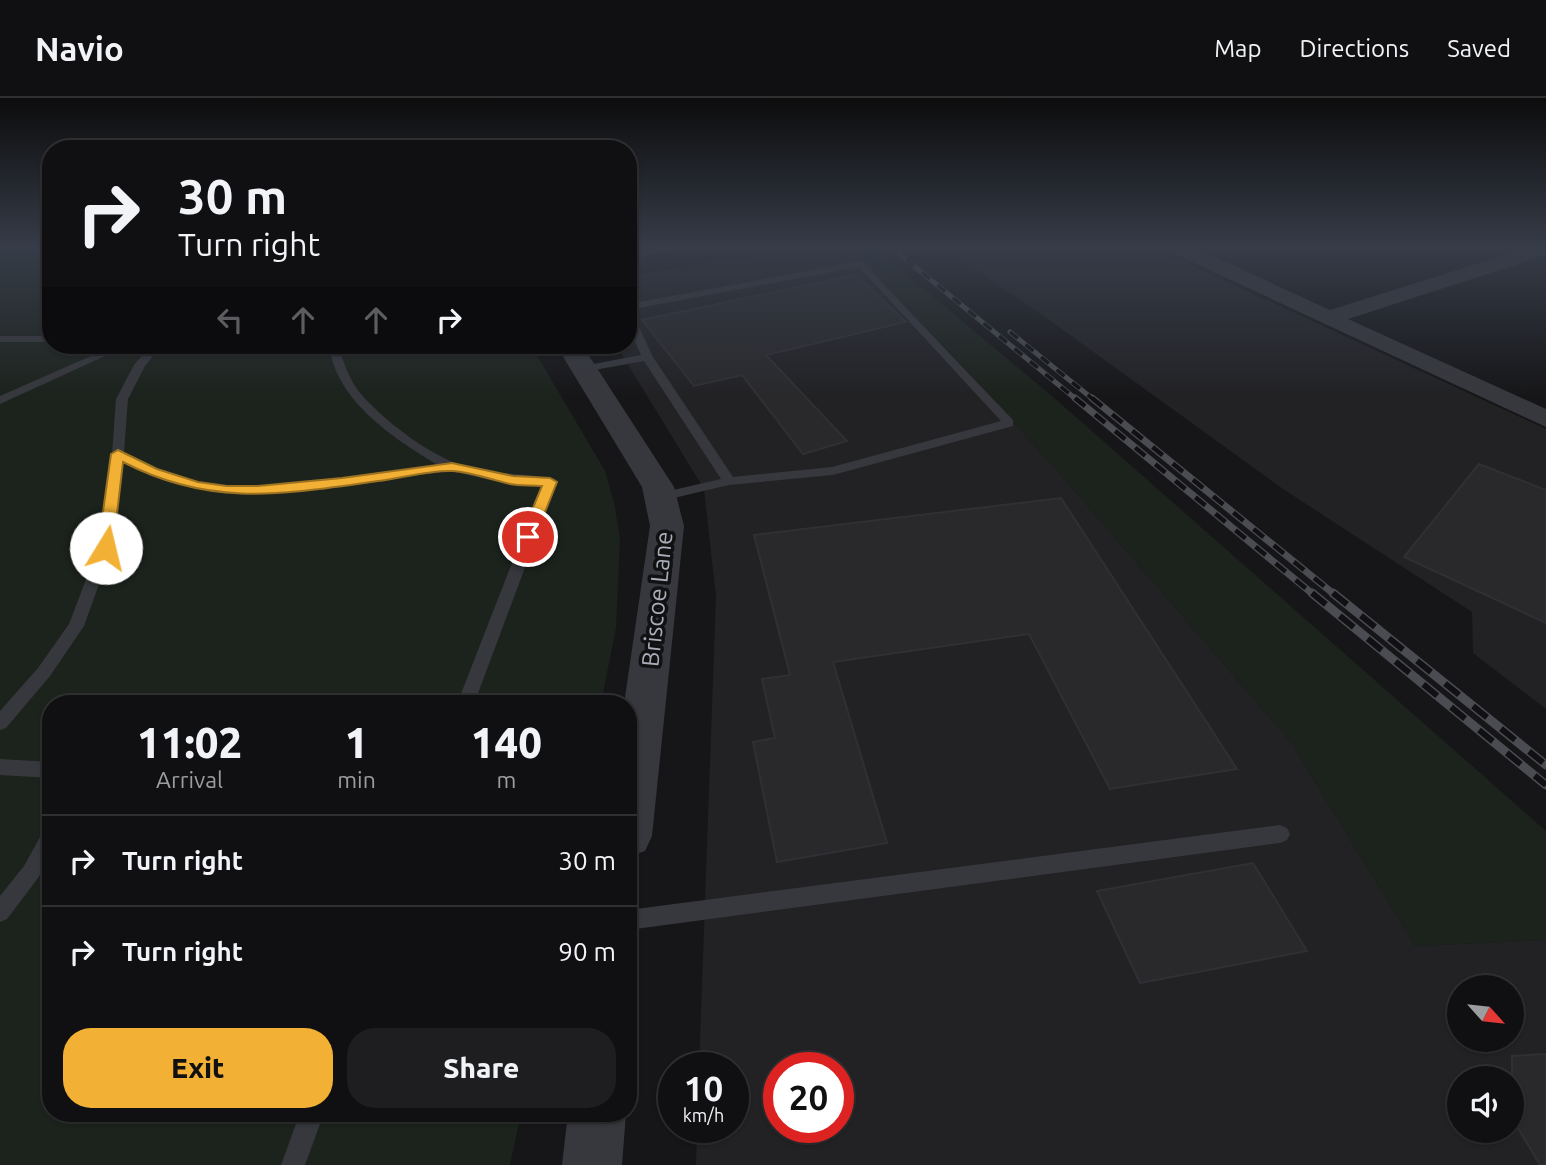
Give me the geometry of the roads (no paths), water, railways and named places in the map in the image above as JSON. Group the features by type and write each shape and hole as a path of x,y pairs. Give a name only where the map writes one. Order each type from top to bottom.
{"street":[{"path":"1283,297 1546,419"},
{"path":"1328,318 1394,297"},
{"name":"Briscoe Lane","path":"576,357 658,487 667,526 637,764"},
{"path":"592,1165 596,1122"}],"lane":[{"path":"637,305 683,297"},
{"path":"661,497 729,481 832,471 1009,423 892,297"},
{"path":"637,333 648,357 729,481"},
{"path":"0,339 42,339"},
{"path":"0,400 104,354"},
{"path":"0,723 44,673 76,626 106,548 122,398 140,365 149,354"},
{"path":"337,354 355,395 412,442 452,467"},
{"path":"576,357 648,357"},
{"path":"118,454 152,472 196,486 227,490 258,490 342,482 452,467 513,480 550,482 467,695"},
{"path":"0,767 42,769"},
{"path":"637,919 1280,834"},
{"path":"0,912 31,872 42,852"},
{"path":"293,1165 309,1122"}],"railway":[{"path":"952,297 1077,400"},
{"path":"1010,332 1094,400"},
{"path":"1075,398 1314,595"},
{"path":"1092,398 1335,595"},
{"path":"1312,593 1546,785"},
{"path":"1333,593 1546,765"}]}
